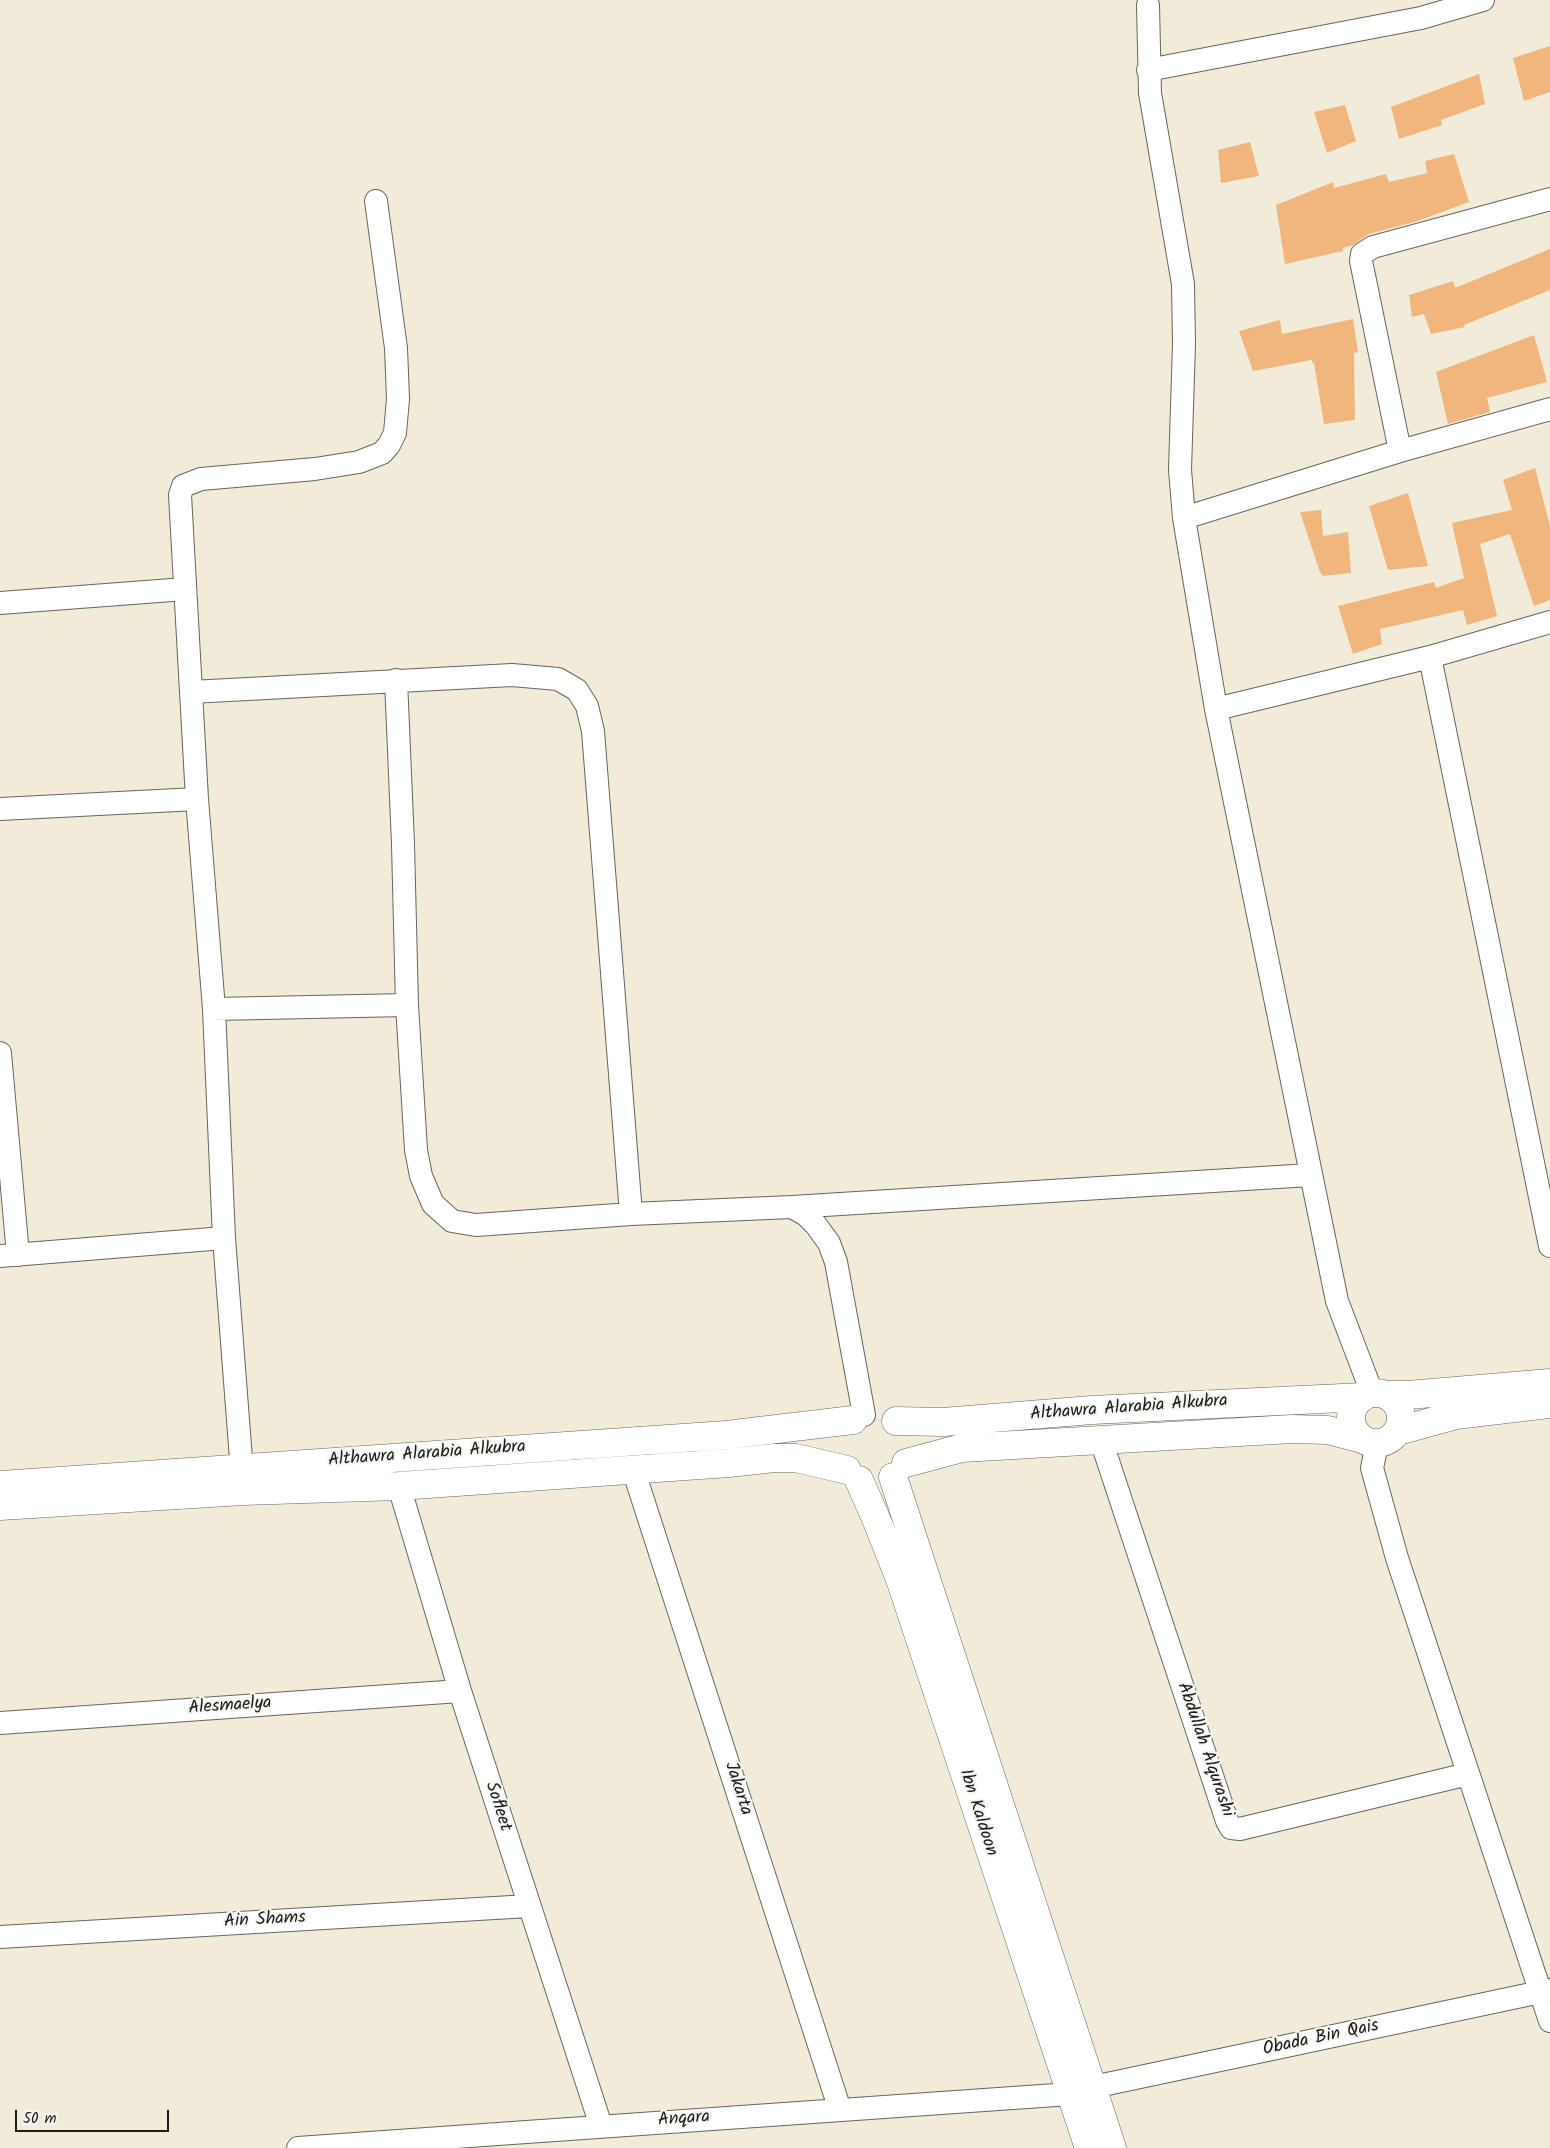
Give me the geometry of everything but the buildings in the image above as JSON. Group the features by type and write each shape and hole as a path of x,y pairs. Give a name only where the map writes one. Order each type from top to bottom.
{"street":[{"path":"1148,70 1421,18 1483,0"},
{"path":"1148,6 1148,70 1152,111 1176,236 1183,284 1184,344 1180,470 1184,518 1216,709 1337,1301 1374,1395 1399,1406 1401,1423 1379,1438 1372,1468 1392,1539 1468,1774 1545,1991 1550,2021"},
{"path":"1400,451 1361,262 1362,254 1372,247 1550,199"},
{"path":"243,1479 224,1238 214,1009 197,799 180,495 183,486 201,479 315,469 359,462 382,453 389,445 395,434 398,399 396,348 376,201"},
{"path":"1184,518 1400,451 1550,409"},
{"path":"0,603 184,589"},
{"path":"1216,709 1430,657 1550,622"},
{"path":"1430,657 1541,1158 1550,1246"},
{"path":"191,692 512,675 558,679 577,690 588,706 594,740 631,1214"},
{"path":"396,680 404,844 407,1005 416,1150 421,1176 433,1204 452,1221 476,1225 631,1214 792,1207 1310,1175"},
{"path":"0,809 197,799"},
{"path":"214,1009 407,1005"},
{"path":"0,1052 9,1256 224,1238"},
{"path":"792,1207 806,1215 816,1225 829,1242 836,1262 859,1417"},
{"name":"Althawra Alarabia Alkubra","path":"896,1421 943,1422 1092,1410 1374,1395 1408,1395 1550,1383"},
{"path":"1374,1395 1352,1409 1350,1418 1355,1433 1379,1438 1456,1415 1550,1404"},
{"path":"875,1413 886,1415 896,1421 904,1430 908,1440 909,1452 900,1470 879,1483 853,1475 841,1460 840,1444 846,1428 859,1417 875,1413"},
{"name":"Althawra Alarabia Alkubra","path":"0,1506 243,1479 726,1435 859,1417"},
{"name":"Althawra Alarabia Alkubra","path":"900,1470 962,1448 1292,1429 1328,1430 1379,1438"},
{"path":"726,1435 729,1463"},
{"name":"Abdullah Alqurashi","path":"1101,1440 1227,1821 1231,1828 1240,1829 1468,1774"},
{"name":"Althawra Alarabia Alkubra","path":"0,1485 243,1479 399,1486 729,1463 774,1458 796,1458 853,1475"},
{"name":"Jakarta","path":"633,1469 840,2110"},
{"name":"Ibn Kaldoon","path":"900,1470 1082,2091 1089,2148"},
{"name":"Ibn Kaldoon","path":"853,1475 877,1521 900,1579 1082,2091 1112,2148"},
{"name":"Sofleet","path":"399,1486 460,1691 601,2126"},
{"name":"Alesmaelya","path":"0,1723 460,1691"},
{"name":"Ain Shams","path":"0,1937 529,1906"},
{"name":"Obada Bin Qais","path":"1082,2091 1545,1991"},
{"name":"Anqara","path":"298,2148 426,2144 601,2126 1082,2091"}]}
